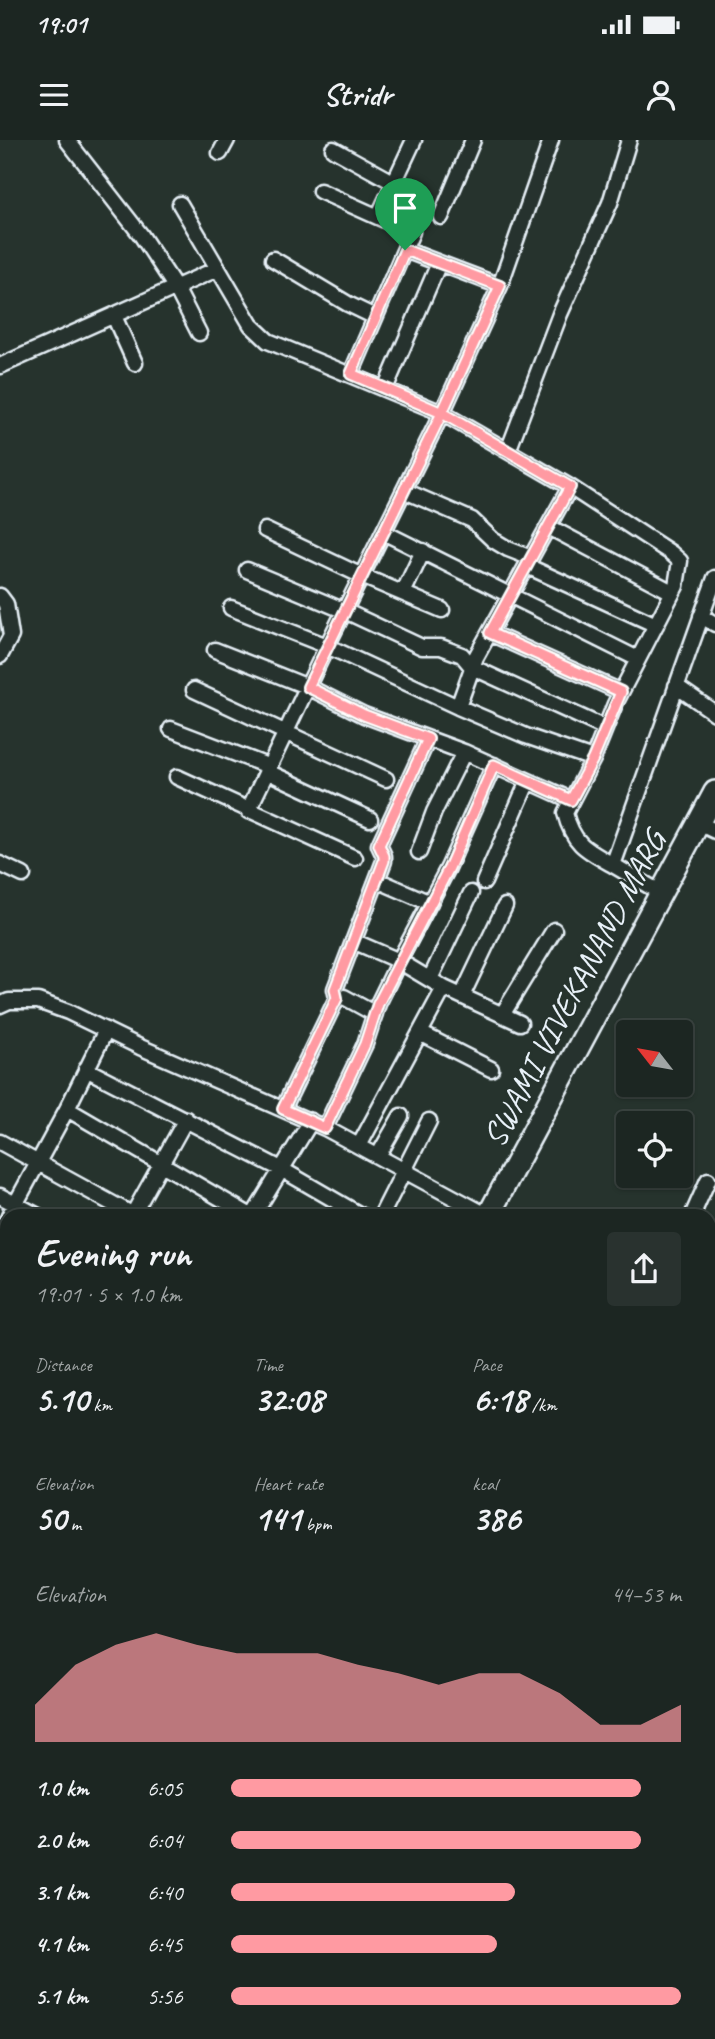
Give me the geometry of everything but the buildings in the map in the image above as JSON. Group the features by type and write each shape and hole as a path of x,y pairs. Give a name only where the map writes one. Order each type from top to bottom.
{"main road":[{"name":"SWAMI VIVEKANAND MARG","path":"492,1209 661,893 707,827 715,792"}],"street":[{"path":"67,140 141,235 176,288 199,333"},
{"path":"377,217 414,140"},
{"path":"442,218 473,140"},
{"path":"248,811 385,533 500,286 551,140"},
{"path":"508,450 560,314 610,203 629,140"},
{"path":"333,149 393,182"},
{"path":"320,191 412,233 351,374"},
{"path":"180,204 251,325 268,341 442,413 570,487 671,552 680,561 673,592 621,692 593,759 565,813 568,827 578,843 661,893"},
{"path":"405,250 500,286"},
{"path":"272,259 375,317"},
{"path":"384,389 439,262"},
{"path":"0,366 217,269"},
{"path":"114,316 135,363"},
{"path":"458,707 472,667 570,487"},
{"path":"405,491 472,520 493,540 529,562 656,625"},
{"path":"549,527 673,592"},
{"path":"265,530 442,610"},
{"path":"385,533 638,659"},
{"path":"403,593 423,551"},
{"path":"247,570 422,647 441,647 462,655 472,667 605,728"},
{"path":"613,865 715,580"},
{"path":"0,596 6,604 11,636 0,656"},
{"path":"231,608 327,646 526,736 593,759"},
{"path":"701,616 715,624"},
{"path":"490,633 621,692"},
{"path":"215,650 308,687 364,715 464,752 571,800"},
{"path":"676,686 715,713"},
{"path":"194,690 386,779"},
{"path":"171,729 269,770 370,819"},
{"path":"283,1109 337,998 335,989 384,856 379,845 428,739"},
{"path":"419,852 434,812 464,752"},
{"path":"325,1128 365,1044 375,1014 399,961 449,868 494,765"},
{"path":"177,777 355,858"},
{"path":"484,882 528,781"},
{"path":"0,864 23,875"},
{"path":"377,880 429,903"},
{"path":"430,979 471,892"},
{"path":"462,996 505,906"},
{"path":"502,1015 554,930"},
{"path":"353,941 399,961 444,988 520,1023"},
{"path":"359,1146 444,988"},
{"path":"337,998 344,997 375,1014"},
{"path":"0,1005 9,1001 38,1001 68,1012 311,1121 475,1209"},
{"path":"13,1209 106,1030"},
{"path":"420,1033 491,1069"},
{"path":"86,1069 282,1169 350,1209"},
{"path":"67,1109 240,1209"},
{"path":"378,1156 401,1116"},
{"path":"137,1209 186,1119"},
{"path":"256,1209 311,1121"},
{"path":"384,1209 429,1121"},
{"path":"0,1142 120,1209"},
{"path":"695,1209 708,1180"}],"route":[{"path":"405,250 351,374 442,413 308,687 364,715 428,739 379,845 384,861 335,989 337,998 283,1109 325,1128 365,1044 378,1004 449,868 494,765 571,800 593,759 621,692 490,633 570,487 442,413 500,286 405,250"}]}
